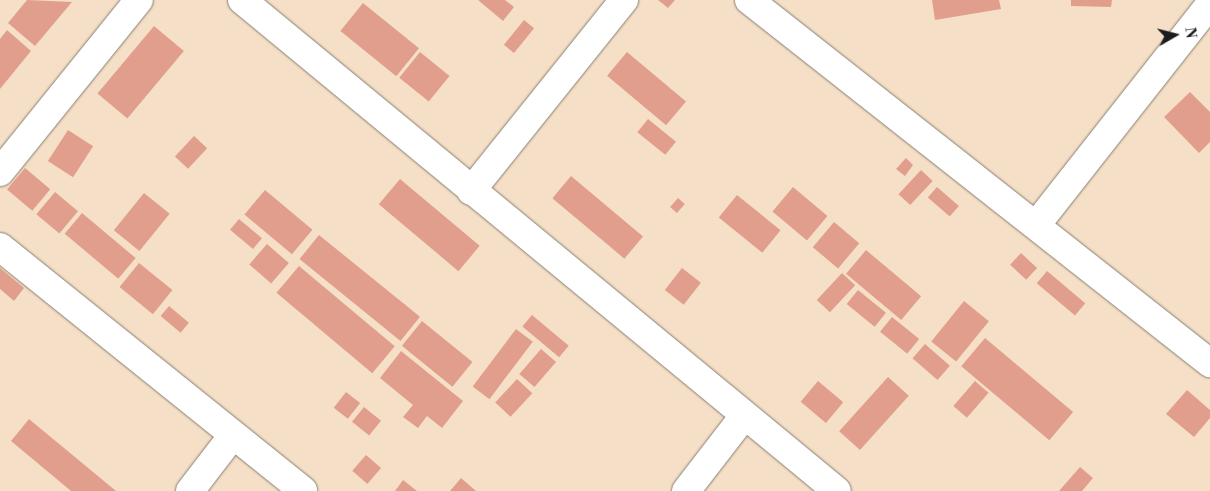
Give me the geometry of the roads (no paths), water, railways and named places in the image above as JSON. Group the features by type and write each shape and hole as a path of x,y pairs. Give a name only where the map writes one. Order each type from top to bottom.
{"street":[{"path":"0,172 139,0"},
{"path":"242,0 471,191 837,491"},
{"path":"471,191 624,0"},
{"path":"748,0 1037,224 1210,363"},
{"path":"1037,224 1210,4"},
{"path":"0,247 303,491"},
{"path":"686,491 744,416"},
{"path":"190,491 233,435"}]}
